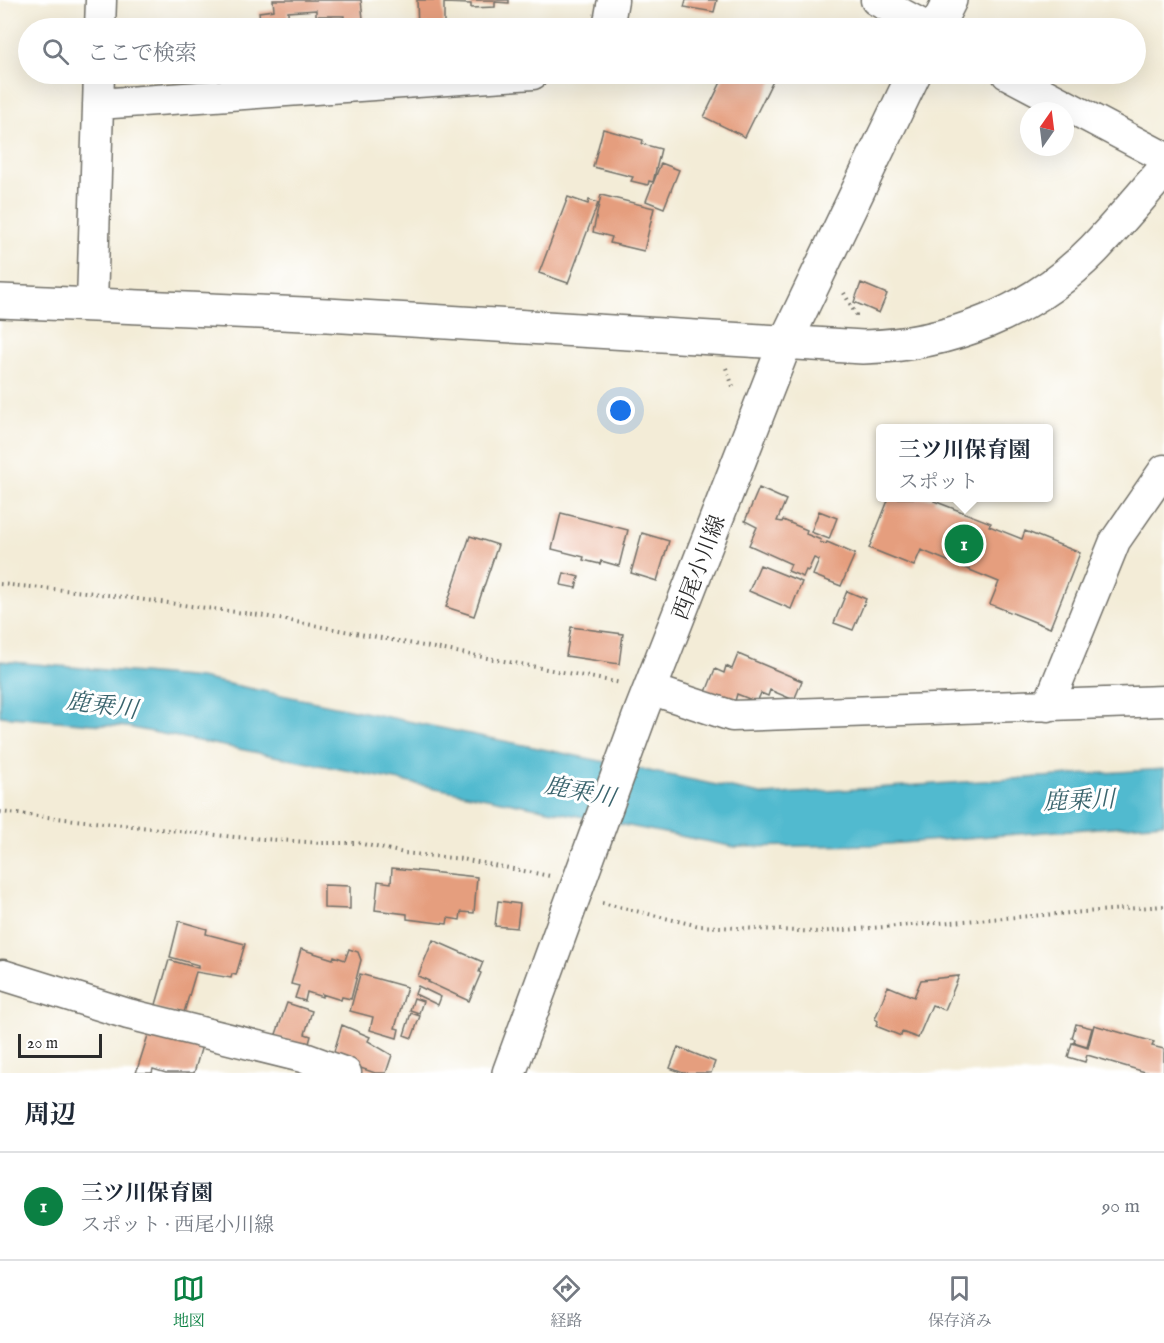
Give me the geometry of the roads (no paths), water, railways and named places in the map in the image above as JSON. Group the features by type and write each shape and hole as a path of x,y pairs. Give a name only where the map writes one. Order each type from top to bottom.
{"street":[{"path":"100,18 101,0"},
{"path":"610,18 613,0"},
{"path":"876,0 909,18"},
{"path":"941,18 950,0"},
{"path":"92,304 99,84"},
{"path":"98,104 388,84"},
{"name":"西尾小川線","path":"509,1073 646,699 786,341 909,84"},
{"path":"1026,84 1164,157"},
{"path":"0,301 893,346 925,342 959,333 993,319 1042,293 1092,250 1164,170"},
{"path":"1048,706 1115,541 1164,470"},
{"path":"646,699 732,716 1164,700"},
{"path":"3,975 128,1014 302,1058 346,1073"}],"water":[{"name":"鹿乗川","path":"0,661 200,678 765,795 1164,769 1164,823 875,845 735,847 127,727 0,716"}],"place":[{"name":"三ツ川保育園","path":"964,544"}]}
